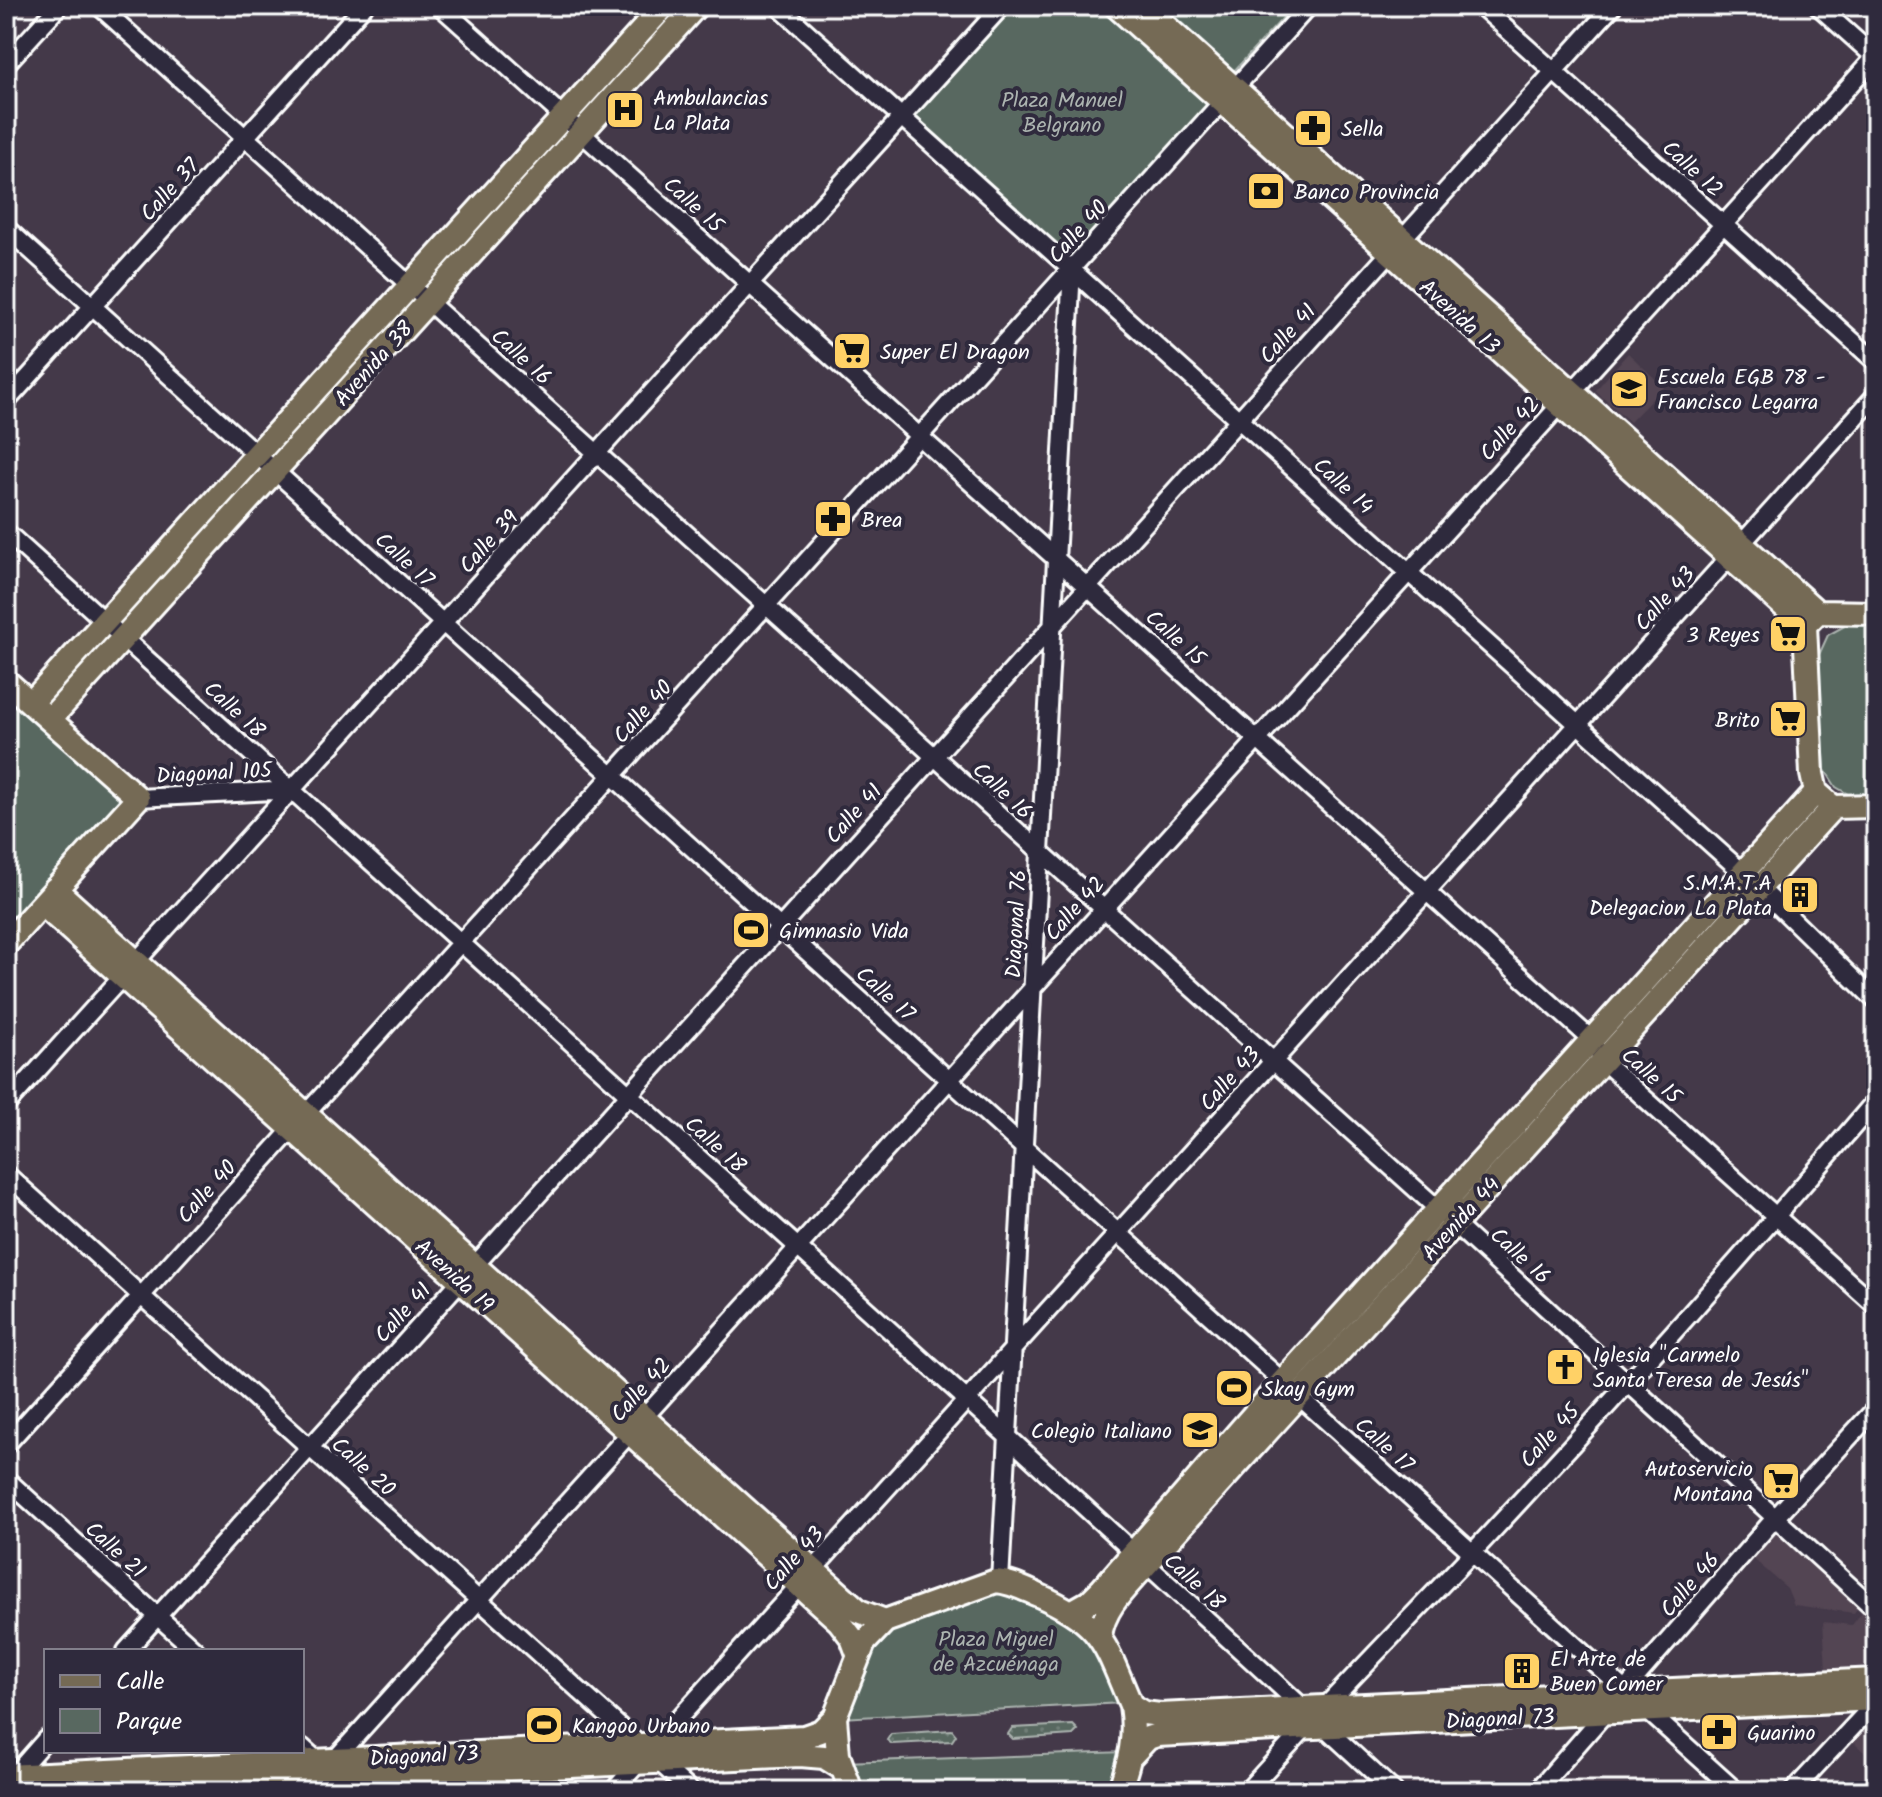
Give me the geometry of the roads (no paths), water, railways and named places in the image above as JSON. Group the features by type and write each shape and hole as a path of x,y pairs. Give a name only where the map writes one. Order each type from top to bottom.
{"main road":[{"name":"Avenida 38","path":"50,719 428,302 573,125 664,6"},
{"name":"Avenida 38","path":"31,703 410,285 696,6"},
{"name":"Avenida 13","path":"1116,6 1229,96 1811,618"},
{"name":"Avenida 13","path":"1143,6 1229,96"},
{"path":"1876,613 1811,618 1812,774 1824,800 1876,806"},
{"path":"6,681 138,798 6,944"},
{"name":"Avenida 44","path":"1073,1611 1089,1602 1139,1559 1446,1217 1592,1040 1751,880 1824,800"},
{"name":"Avenida 44","path":"1446,1217 1603,1061 1751,880"},
{"name":"Avenida 19","path":"49,897 806,1577 859,1611 885,1621"},
{"name":"Avenida 44","path":"1100,1636 1102,1621 1139,1559"},
{"name":"Avenida 19","path":"806,1577 847,1629 858,1654"},
{"path":"851,1791 840,1767 835,1717 858,1654 872,1632 885,1621 1000,1581 1073,1611 1100,1636 1131,1705 1134,1724 1132,1755 1119,1791"},
{"name":"Diagonal 73","path":"1132,1755 1148,1738 1157,1735 1313,1718 1625,1692 1876,1680"},
{"name":"Diagonal 73","path":"1131,1705 1144,1713 1160,1715 1313,1718 1607,1713 1876,1700"},
{"name":"Diagonal 73","path":"54,1791 648,1753 804,1737 821,1731 835,1717"},
{"name":"Diagonal 73","path":"648,1753 800,1755 824,1757 840,1767"},
{"name":"Diagonal 73","path":"9,1782 324,1772"}],"street":[{"path":"6,64 59,6"},
{"name":"Calle 16","path":"99,6 1274,1061 1876,1610"},
{"name":"Calle 37","path":"6,402 364,6"},
{"name":"Calle 15","path":"440,6 1592,1040 1603,1061 1876,1306"},
{"name":"Calle 14","path":"778,6 1751,880 1876,1001"},
{"name":"Calle 39","path":"6,1105 1002,6"},
{"name":"Calle 40","path":"6,1445 1309,6"},
{"name":"Calle 12","path":"1481,6 1876,362"},
{"name":"Calle 41","path":"128,1649 1613,6"},
{"path":"1818,6 1876,57"},
{"name":"Calle 42","path":"324,1772 1876,57"},
{"name":"Calle 17","path":"6,228 1736,1791"},
{"name":"Diagonal 76","path":"1000,1581 1072,269"},
{"name":"Calle 43","path":"613,1791 1876,395"},
{"name":"Calle 18","path":"6,532 1008,1437 1394,1791"},
{"name":"Diagonal 105","path":"138,798 292,790"},
{"name":"Calle 45","path":"1247,1791 1627,1382 1776,1217 1876,1100"},
{"name":"Calle 20","path":"6,1174 691,1791"},
{"name":"Calle 46","path":"1537,1791 1775,1518 1876,1408"},
{"name":"Calle 21","path":"6,1479 194,1649"},
{"path":"1793,1791 1876,1700"},
{"path":"9,1782 44,1741"}],"place":[{"name":"Ambulancias La Plata","path":"625,110"},
{"name":"Sella","path":"1313,128"},
{"name":"Banco Provincia","path":"1266,191"},
{"name":"Super El Dragon","path":"852,351"},
{"name":"Escuela EGB 78 - Francisco Legarra","path":"1629,389"},
{"name":"Brea","path":"833,519"},
{"name":"3 Reyes","path":"1788,634"},
{"name":"Brito","path":"1788,719"},
{"name":"S.M.A.T.A Delegacion La Plata","path":"1800,895"},
{"name":"Gimnasio Vida","path":"751,930"},
{"name":"Iglesia \"Carmelo Santa Teresa de Jesús\"","path":"1565,1367"},
{"name":"Skay Gym","path":"1234,1388"},
{"name":"Colegio Italiano","path":"1200,1430"},
{"name":"Autoservicio Montana","path":"1781,1481"},
{"name":"El Arte de Buen Comer","path":"1522,1671"},
{"name":"Kangoo Urbano","path":"544,1725"},
{"name":"Guarino","path":"1719,1732"}],"park label":[{"name":"Plaza Manuel Belgrano","path":"1062,112"},
{"name":"Plaza Miguel de Azcuénaga","path":"996,1650"}]}
